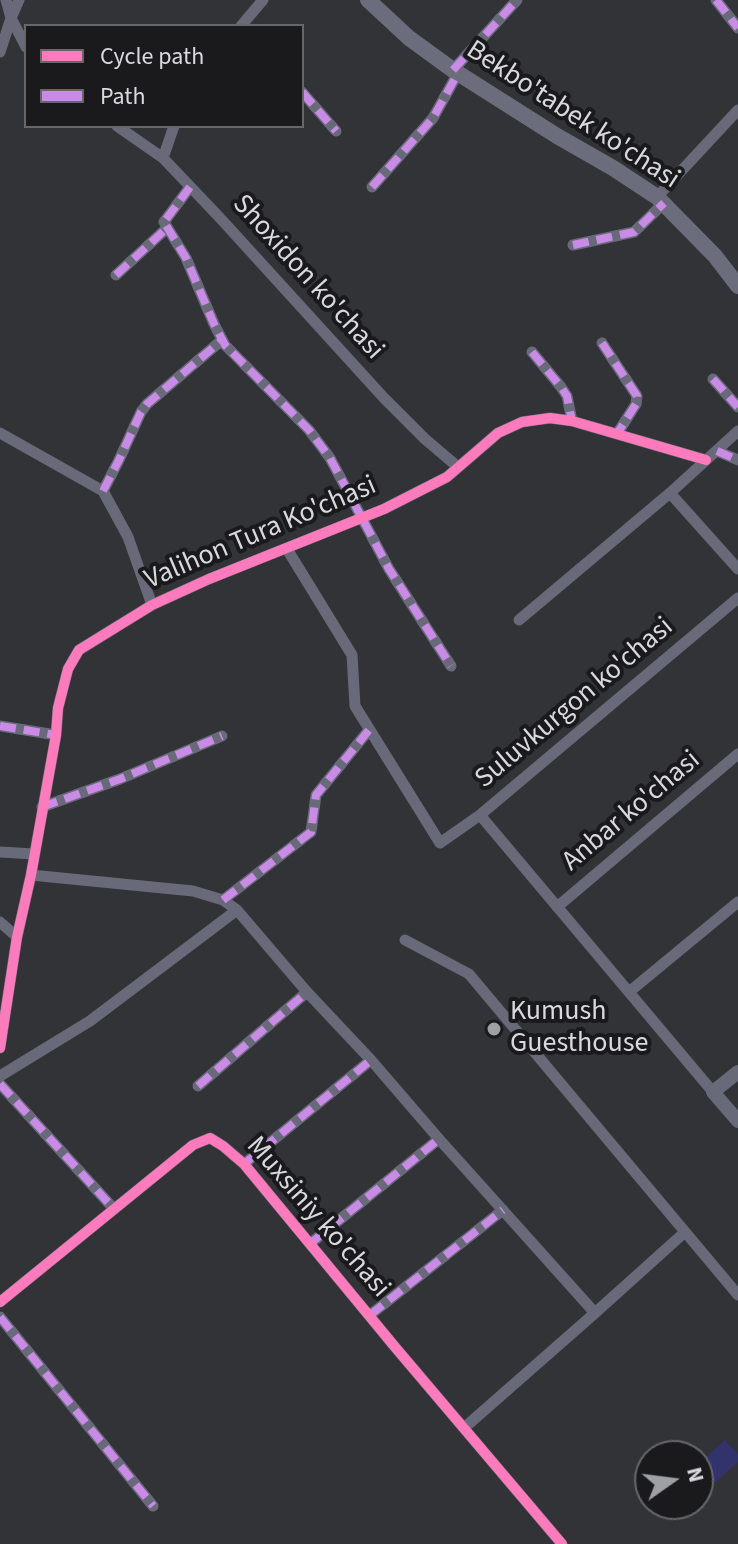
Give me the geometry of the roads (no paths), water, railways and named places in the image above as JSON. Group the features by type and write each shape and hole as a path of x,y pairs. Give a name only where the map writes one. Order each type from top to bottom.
{"main road":[{"name":"Bekbo'tabek ko'chasi","path":"368,0 409,38 456,71 660,200 715,256 738,286"}],"street":[{"path":"6,0 24,43"},
{"path":"0,52 19,0"},
{"path":"243,24 263,0"},
{"path":"372,187 433,118 456,71 517,0"},
{"path":"716,0 738,28"},
{"path":"304,94 336,131"},
{"path":"573,245 634,232 738,110"},
{"name":"Shoxidon ko'chasi","path":"120,128 163,158 384,398 458,467"},
{"path":"163,158 173,128"},
{"path":"190,187 164,222 186,258 222,340 309,430 330,458 389,569 451,666"},
{"path":"116,275 167,228"},
{"path":"103,491 147,404 222,340"},
{"path":"602,343 637,396 636,404 617,434"},
{"path":"532,352 567,396 572,421"},
{"path":"713,379 738,407"},
{"name":"Valihon Tura Ko'chasi","path":"0,1048 17,937 56,735 58,708 68,669 79,650 152,605 384,509 447,477 498,433 522,422 550,418 572,421 706,460"},
{"path":"519,620 670,493 738,431"},
{"path":"0,433 103,491 128,537 152,605"},
{"path":"717,451 738,460"},
{"path":"670,493 738,569"},
{"path":"223,900 311,832 316,795 369,730 355,706 352,655 287,549"},
{"name":"Suluvkurgon ko'chasi","path":"369,730 440,843 480,815 738,598"},
{"path":"0,726 56,735"},
{"path":"42,807 120,779 222,736"},
{"name":"Anbar ko'chasi","path":"557,907 738,754"},
{"path":"480,815 738,1121"},
{"path":"0,852 34,854"},
{"path":"31,875 193,891 223,900 237,910 595,1313"},
{"path":"629,992 738,902"},
{"path":"0,1076 90,1021 237,910"},
{"path":"0,922 17,937"},
{"path":"405,940 469,974 738,1295"},
{"path":"198,1086 307,992"},
{"path":"244,1164 371,1060"},
{"path":"713,1092 738,1072"},
{"path":"0,1084 114,1209"},
{"name":"Muxsiniy ko'chasi","path":"0,1302 193,1145 210,1138 244,1164 562,1544"},
{"path":"311,1243 439,1139"},
{"path":"370,1315 503,1210"},
{"path":"464,1428 685,1232"},
{"path":"0,1317 153,1506"}],"place":[{"name":"Kumush Guesthouse","path":"494,1029"}]}
